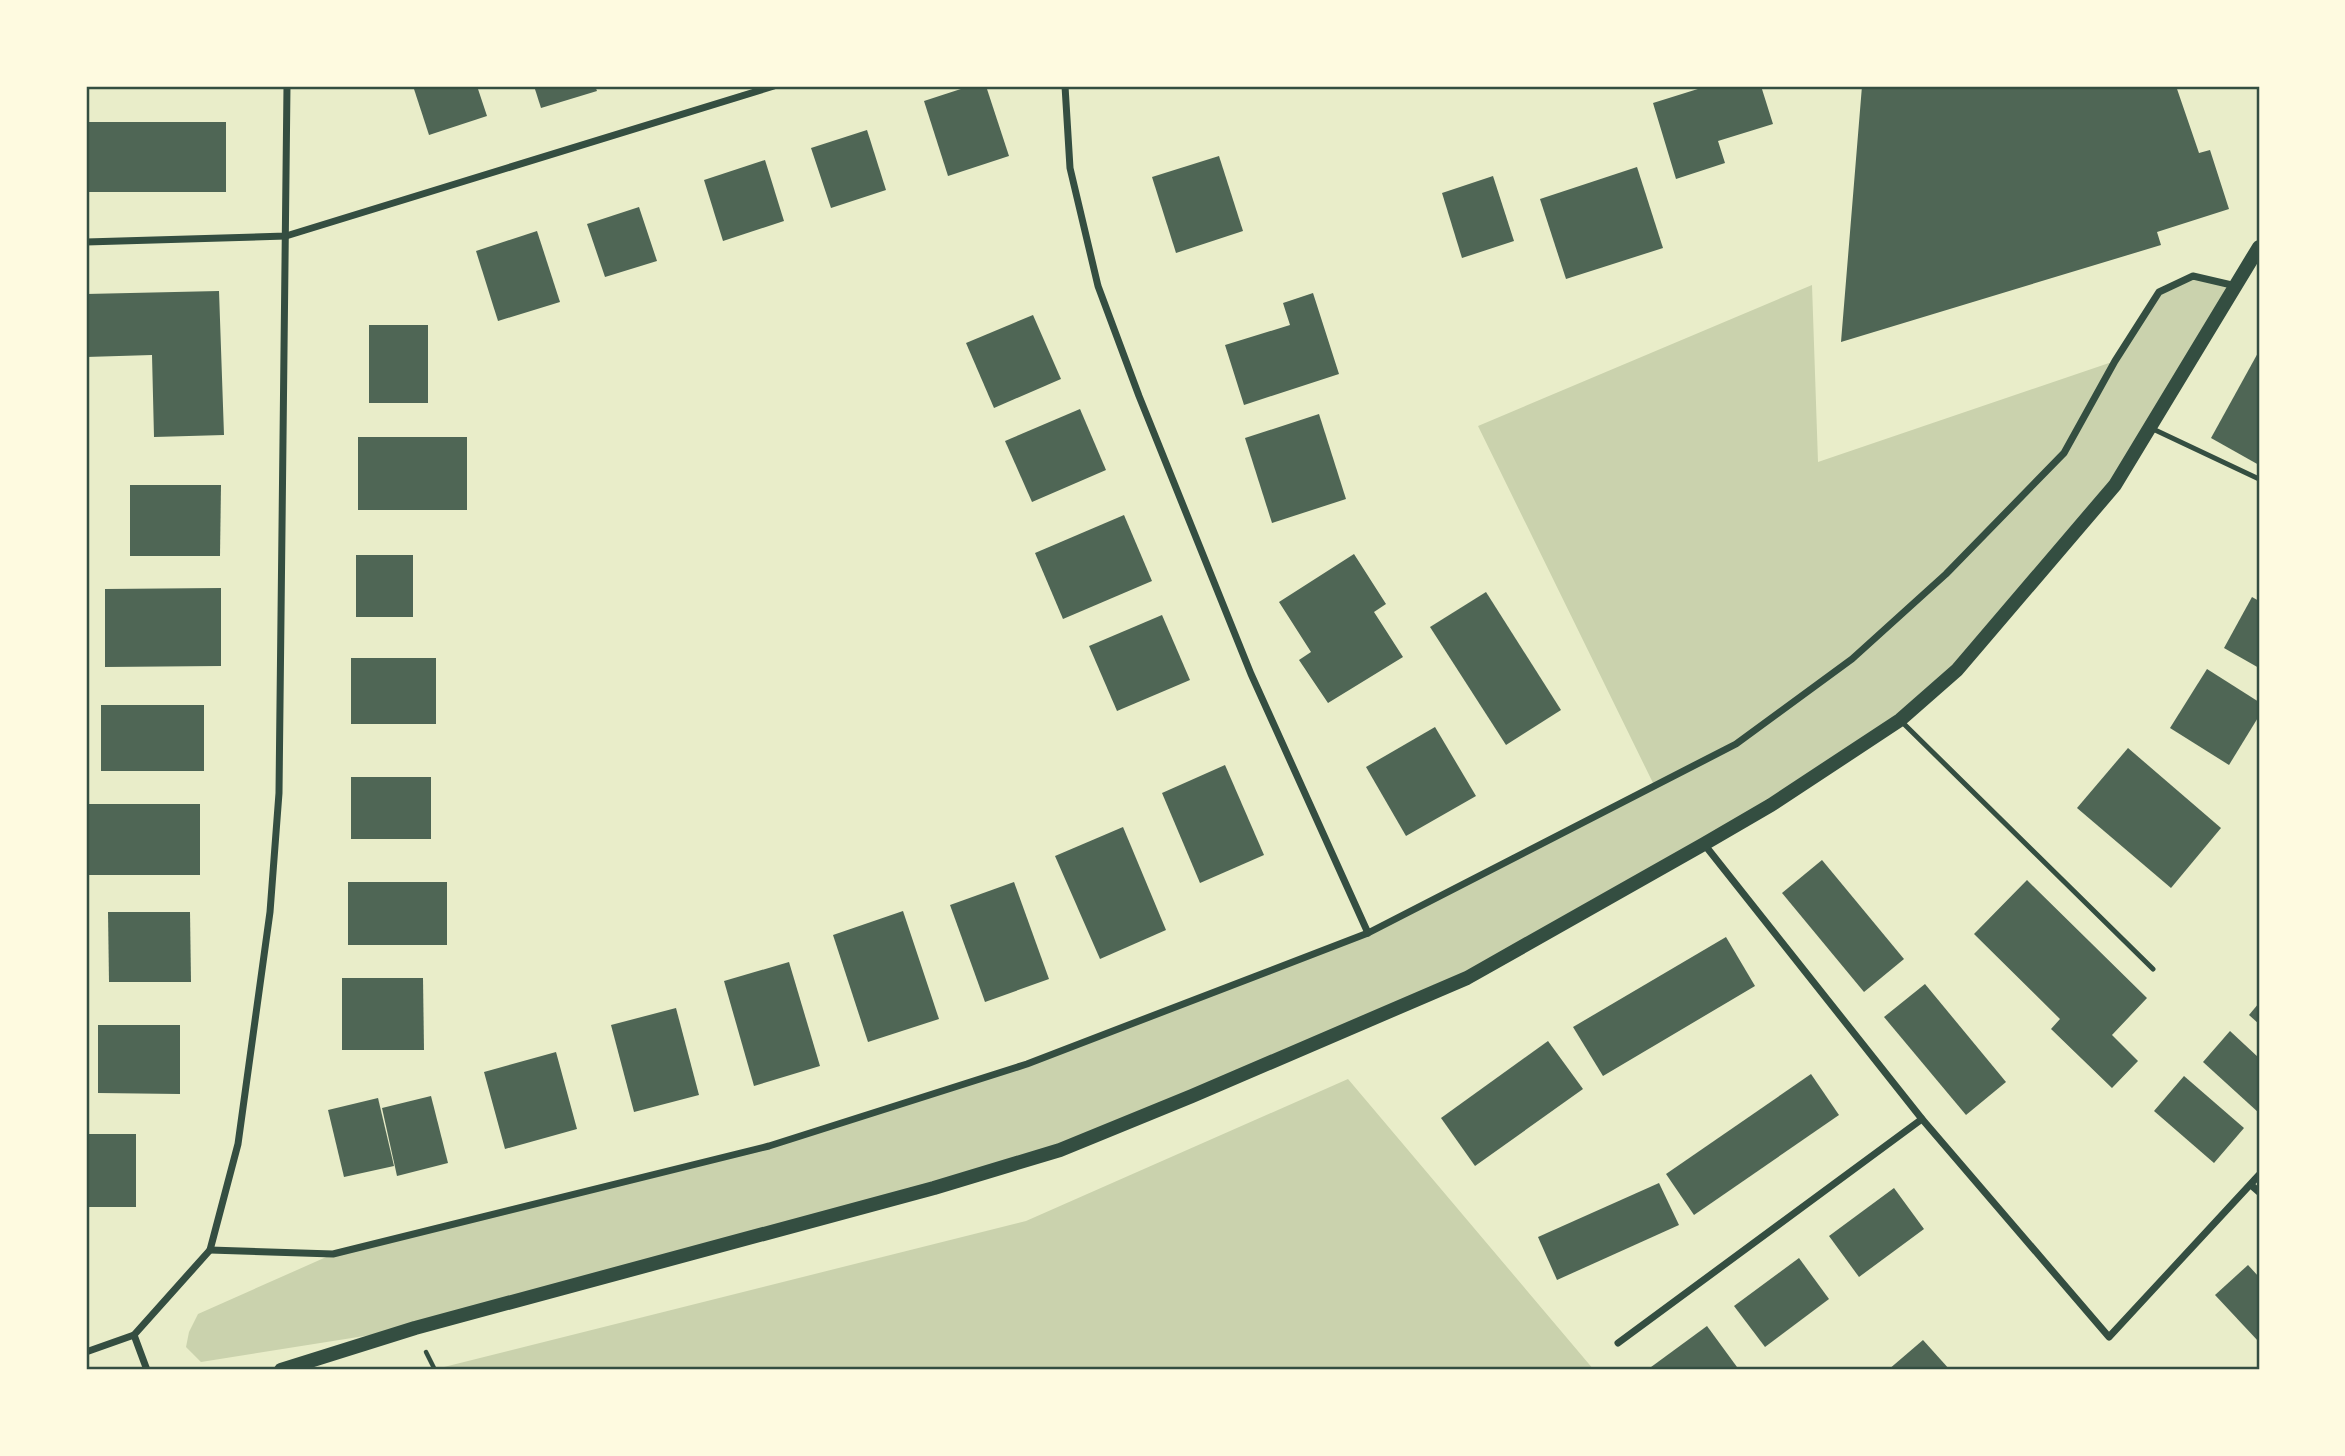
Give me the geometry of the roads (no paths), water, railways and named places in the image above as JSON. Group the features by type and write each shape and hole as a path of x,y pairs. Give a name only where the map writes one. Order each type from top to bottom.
{"main road":[{"path":"282,1370 415,1328 934,1188 1059,1150 1467,978 1704,844 1900,720 1957,670 2115,485 2259,247"}],"street":[{"path":"86,1352 134,1335 210,1250 237,1144 270,912 278,793 287,86"},
{"path":"86,242 286,236 774,86"},
{"path":"1065,86 1070,168 1098,286 1139,396 1251,674 1368,933"},
{"path":"210,1250 333,1254 769,1146 1027,1064 1368,933 1736,744 1852,659 1946,573 2064,453 2115,361 2159,292 2193,276 2237,287"},
{"path":"1704,844 1922,1119 2109,1337 2259,1175"},
{"path":"1618,1343 1922,1119"},
{"path":"2251,1185 2259,1192"},
{"path":"134,1335 147,1370"}],"lane":[{"path":"2150,428 2259,479"},
{"path":"1900,720 2153,969"}]}
